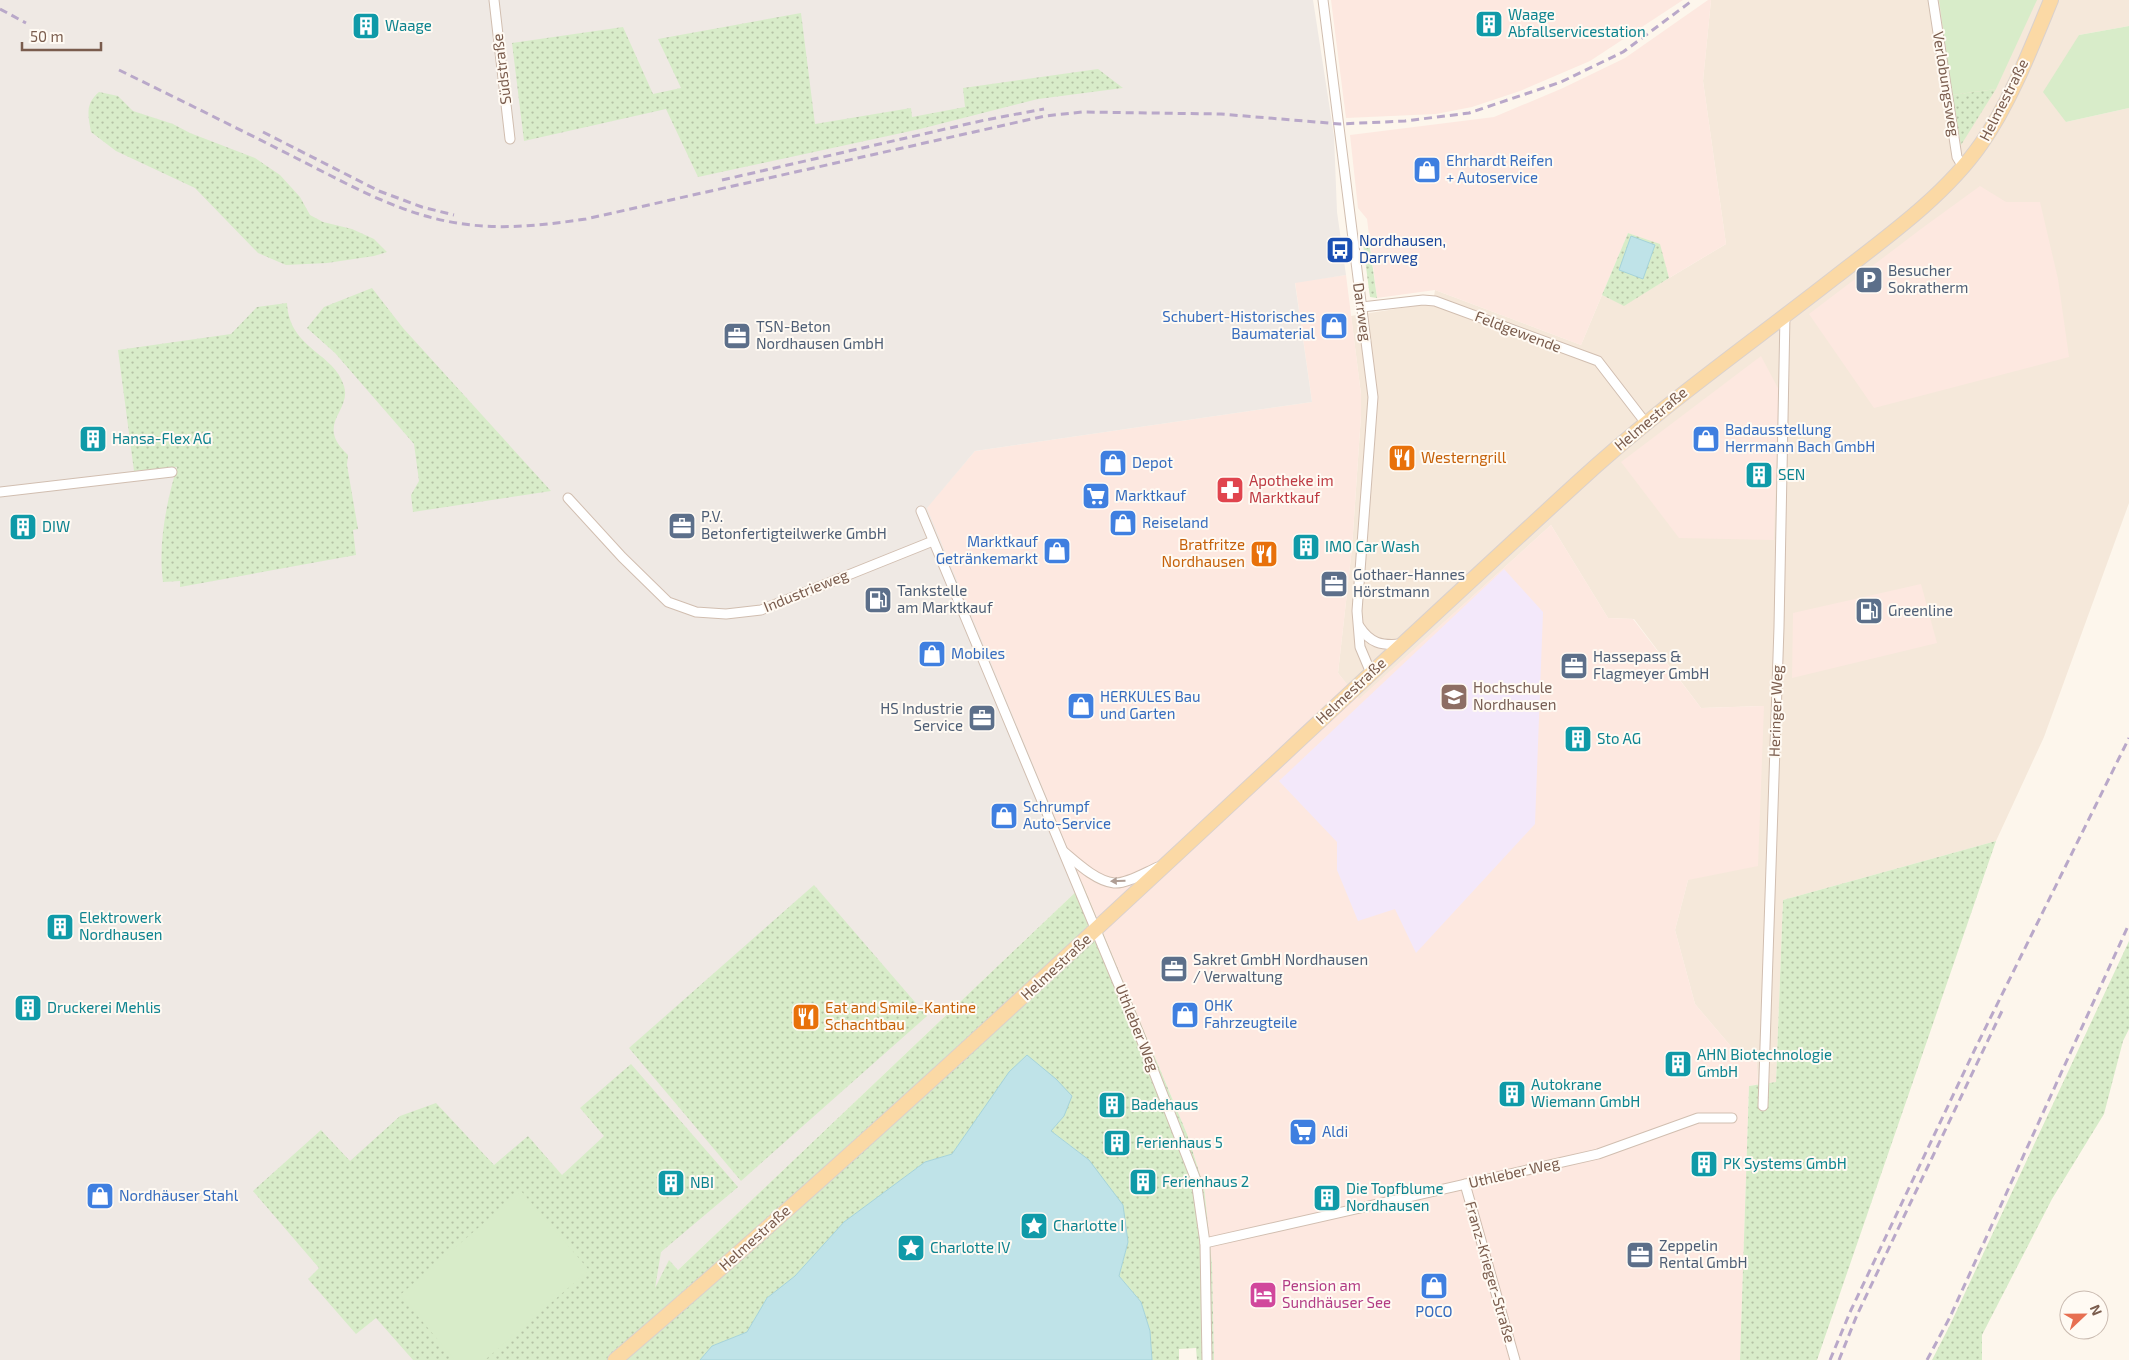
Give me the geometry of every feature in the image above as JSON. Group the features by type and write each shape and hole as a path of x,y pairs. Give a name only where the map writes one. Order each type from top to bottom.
{"main road":[{"name":"Helmestraße","path":"615,1360 697,1290 974,1044 1401,644 1645,422 1892,233 1928,202 1981,144 1997,116 2051,0"}],"street":[{"name":"Südstraße","path":"494,0 510,138"},
{"name":"Darrweg","path":"1323,0 1340,124 1348,211 1373,397 1357,597 1360,647 1371,673"},
{"name":"Verlobungsweg","path":"1933,0 1956,157 1962,166"},
{"name":"Feldgewende","path":"1362,308 1435,301 1598,362 1645,422"},
{"name":"Heringer Weg","path":"1763,1106 1779,626 1785,315"},
{"path":"0,492 172,472"},
{"name":"Industrieweg","path":"568,498 668,602 696,612 726,614 760,610 934,541"},
{"path":"921,511 1096,930"},
{"path":"1358,624 1365,635 1374,642 1401,644"},
{"path":"1063,851 1091,874 1114,883 1126,881 1163,865"},
{"name":"Uthleber Weg","path":"1096,930 1196,1180 1205,1243 1207,1360"},
{"name":"Uthleber Weg","path":"1205,1243 1598,1154 1698,1118 1732,1118"},
{"name":"Franz-Krieger-Straße","path":"1465,1184 1515,1360"}],"shaded area":[{"path":"0,0 1313,0 1334,136 1337,212 1346,275 1295,283 1312,402 975,451 927,508 1083,885 678,1270 669,1261 654,1291 573,1360 0,1360"},
{"path":"1331,0 1683,0 1590,61 1520,91 1472,107 1436,114 1346,118"},
{"path":"1708,0 1711,0 1703,81 1726,244 1669,278 1659,244 1628,233 1581,345 1435,290 1377,298 1367,219 1358,208 1350,135 1494,117 1563,88 1625,58"},
{"path":"1711,0 2129,0 2129,26 2079,35 2066,122 2129,108 2129,503 2044,737 1996,841 1783,900 1776,1082 1749,1086 1758,1084 1756,1051 1734,1050 1695,1004 1675,930 1688,880 1763,706 1701,708 1634,619 1608,618 1551,525 1359,700 1338,673 1352,548 1361,415 1361,394 1351,316 1433,303 1435,290 1581,345 1602,295 1624,305 1726,244 1703,81"},
{"path":"1980,186 2006,202 2040,202 2058,279 2069,357 1874,408 1809,314"},
{"path":"1346,275 1361,394 1361,415 1352,548 1338,673 1359,699 1551,525 1608,618 1633,619 1701,708 1764,706 1758,866 1688,880 1675,930 1695,1004 1734,1050 1756,1051 1758,1084 1749,1086 1740,1360 1214,1360 1212,1265 1204,1187 1187,1134 926,508 975,451 1312,402 1295,282"},
{"path":"1761,356 1779,390 1774,540 1679,538 1621,462"},
{"name":"Hochschule Nordhausen","path":"1504,569 1543,612 1535,824 1416,953 1395,909 1358,921 1337,870 1337,842 1279,781"},
{"path":"1921,584 1937,643 1792,678 1793,613"}],"green space":[{"path":"1939,0 2037,0 1996,89 1952,95"},
{"path":"801,13 815,124 911,108 912,117 965,107 963,88 1098,69 1123,88 1038,99 920,129 698,177 666,109 524,141 512,43 623,27 653,94 681,88 658,39"},
{"path":"2129,26 2129,108 2066,122 2043,92 2079,35"},
{"path":"1996,89 1961,145 1952,95"},
{"path":"99,92 118,96 133,111 173,124 190,133 255,158 280,175 300,197 310,215 323,222 352,229 374,239 387,252 374,256 327,263 286,265 258,253 195,188 116,151 91,132 90,105"},
{"path":"1628,233 1660,244 1669,278 1624,306 1602,295"},
{"path":"1368,234 1377,298 1370,297 1362,237"},
{"path":"372,288 403,328 551,491 413,512 411,495 419,481 414,444 335,353 307,328 324,307"},
{"path":"287,303 295,331 332,366 344,386 345,395 336,418 334,435 338,444 348,455 347,465 358,529 353,530 356,555 180,587 180,581 163,582 162,539 169,495 177,467 134,471 118,350 231,334 257,307"},
{"path":"1996,841 1817,1360 1740,1360 1749,1086 1776,1082 1783,900"},
{"path":"814,885 927,1016 741,1181 629,1048"},
{"path":"1083,885 1187,1134 1204,1187 1212,1265 1214,1360 1197,1360 1196,1348 1179,1349 1179,1360 1152,1360 1150,1331 1141,1302 1119,1276 1128,1242 1089,1160 1051,1131 1064,1116 1027,1055 1009,1073 952,1154 925,1162 844,1222 795,1276 767,1298 747,1332 712,1346 700,1360 413,1360 376,1318 356,1334 308,1279 319,1268 253,1191 321,1130 350,1161 400,1116 436,1103 494,1165 528,1136 562,1175 604,1136 580,1108 631,1064 738,1187 661,1252 655,1288 669,1260 678,1270"},
{"path":"2129,941 2129,1029 2123,1041 2104,1114 2052,1199 1982,1335 1982,1360 1932,1360 1950,1325"},
{"path":"521,1191 589,1270 485,1360 455,1360 400,1295"}],"water":[{"path":"1631,236 1655,245 1643,279 1619,270"},
{"path":"1027,1055 1056,1079 1072,1096 1064,1116 1051,1131 1089,1160 1123,1205 1128,1242 1119,1276 1141,1302 1150,1331 1152,1360 700,1360 712,1346 747,1332 767,1298 795,1276 844,1222 925,1162 952,1154 1009,1072"}],"railway":[{"path":"119,70 387,203 446,221 498,227 550,224 586,219 1045,116 1082,112 1221,114 1340,124 1405,121 1469,113 1561,82 1623,52 1693,0"},
{"path":"0,9 26,23"},
{"path":"722,180 985,120 1044,109"},
{"path":"263,132 379,191 422,207 454,215"},
{"path":"1830,1360 1851,1310 1976,1047 2129,738"},
{"path":"1927,1360 1950,1317 2129,924"},
{"path":"1839,1360 1857,1315 2002,1011"}],"place":[{"name":"Waage Abfallservicestation","path":"1489,24"},
{"name":"Waage","path":"366,26"},
{"name":"Ehrhardt Reifen + Autoservice","path":"1427,170"},
{"name":"Nordhausen, Darrweg","path":"1340,250"},
{"name":"Besucher Sokratherm","path":"1869,280"},
{"name":"Schubert-Historisches Baumaterial","path":"1334,326"},
{"name":"TSN-Beton Nordhausen GmbH","path":"737,336"},
{"name":"Hansa-Flex AG","path":"93,439"},
{"name":"Badausstellung Herrmann Bach GmbH","path":"1706,439"},
{"name":"Westerngrill","path":"1402,458"},
{"name":"Depot","path":"1113,463"},
{"name":"SEN","path":"1759,475"},
{"name":"Apotheke im Marktkauf","path":"1230,490"},
{"name":"Marktkauf","path":"1096,496"},
{"name":"Reiseland","path":"1123,523"},
{"name":"P.V. Betonfertigteilwerke GmbH","path":"682,526"},
{"name":"DIW","path":"23,527"},
{"name":"IMO Car Wash","path":"1306,547"},
{"name":"Marktkauf Getränkemarkt","path":"1057,551"},
{"name":"Bratfritze Nordhausen","path":"1264,554"},
{"name":"Gothaer-Hannes Hörstmann","path":"1334,584"},
{"name":"Tankstelle am Marktkauf","path":"878,600"},
{"name":"Greenline","path":"1869,611"},
{"name":"Mobiles","path":"932,654"},
{"name":"Hassepass & Flagmeyer GmbH","path":"1574,666"},
{"name":"Hochschule Nordhausen","path":"1454,697"},
{"name":"HERKULES Bau und Garten","path":"1081,706"},
{"name":"HS Industrie Service","path":"982,718"},
{"name":"Sto AG","path":"1578,739"},
{"name":"Schrumpf Auto-Service","path":"1004,816"},
{"name":"Elektrowerk Nordhausen","path":"60,927"},
{"name":"Sakret GmbH Nordhausen / Verwaltung","path":"1174,969"},
{"name":"Druckerei Mehlis","path":"28,1008"},
{"name":"OHK Fahrzeugteile","path":"1185,1015"},
{"name":"Eat and Smile-Kantine Schachtbau","path":"806,1017"},
{"name":"AHN Biotechnologie GmbH","path":"1678,1064"},
{"name":"Autokrane Wiemann GmbH","path":"1512,1094"},
{"name":"Badehaus","path":"1112,1105"},
{"name":"Aldi","path":"1303,1132"},
{"name":"Ferienhaus 5","path":"1117,1143"},
{"name":"PK Systems GmbH","path":"1704,1164"},
{"name":"Ferienhaus 2","path":"1143,1182"},
{"name":"NBI","path":"671,1183"},
{"name":"Nordhäuser Stahl","path":"100,1196"},
{"name":"Die Topfblume Nordhausen","path":"1327,1198"},
{"name":"Charlotte I","path":"1034,1226"},
{"name":"Charlotte IV","path":"911,1248"},
{"name":"Zeppelin Rental GmbH","path":"1640,1255"},
{"name":"POCO","path":"1434,1286"},
{"name":"Pension am Sundhäuser See","path":"1263,1295"}]}
